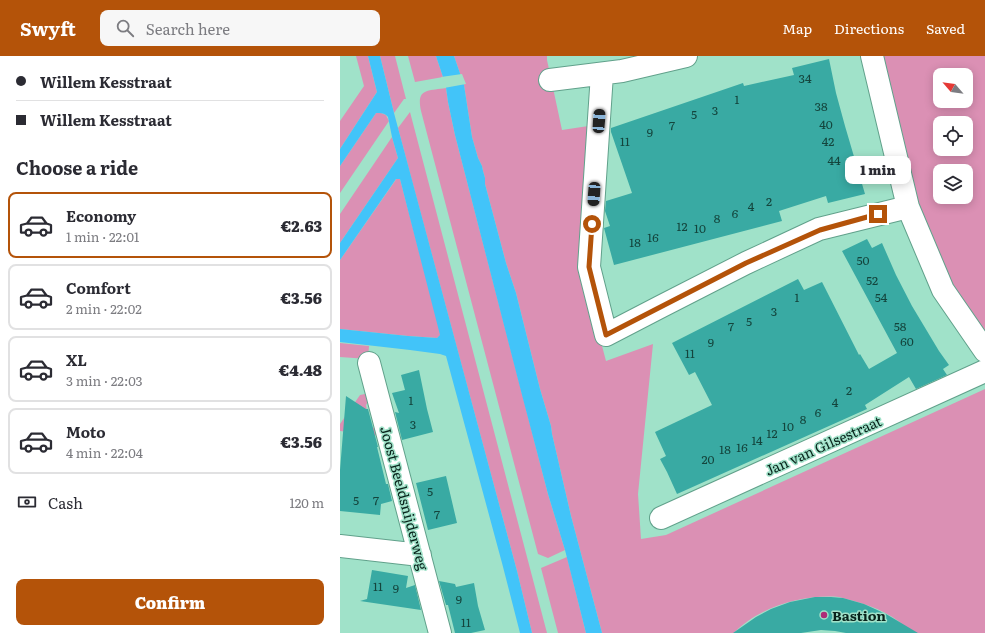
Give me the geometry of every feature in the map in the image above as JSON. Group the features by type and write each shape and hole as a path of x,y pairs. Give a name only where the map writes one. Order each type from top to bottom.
{"street":[{"path":"550,80 602,74 686,56"},
{"path":"872,56 908,207 942,290 985,351"},
{"path":"602,74 589,267 606,335 746,263 820,230 908,207"},
{"name":"Joost Beeldsnijderweg","path":"369,363 440,633"},
{"name":"Jan van Gilsestraat","path":"661,518 985,372"},
{"path":"340,546 420,555"}],"shaded area":[{"path":"356,56 368,56 377,92 340,149 340,121 364,86"},
{"path":"380,56 395,56 406,99 404,99 394,113"},
{"path":"408,56 436,56 443,77 415,82"},
{"path":"454,56 547,56 562,130 595,125 583,274 606,361 653,344 638,494 641,539 666,535 985,389 985,633 912,633 892,617 878,609 841,597 825,597 797,600 769,609 744,624 734,633 602,633 571,516 551,426 540,389 516,293 506,263 485,184 482,166 472,137 464,85"},
{"path":"879,56 985,56 985,336 947,278 926,230 913,187"},
{"path":"446,88 455,135 548,494 565,550 548,558 538,554 421,111 420,98 422,94 429,91"},
{"path":"410,112 547,633 532,633 517,571 398,128"},
{"path":"376,113 386,115 389,121 340,193 340,166"},
{"path":"392,137 398,158 340,243 340,214"},
{"path":"397,178 400,179 441,335 437,338 340,329 340,260"},
{"path":"340,343 369,346 368,359 340,357"},
{"path":"370,393 371,396 366,405 369,424 381,434 381,436 340,431 340,424 360,395"},
{"path":"567,557 586,633 558,633 541,568"}],"water":[{"path":"368,56 380,56 517,571 532,633 520,633 446,356 410,350 340,342 340,329 437,338 440,335 400,179 396,179 340,260 340,243 398,158 388,117 381,113 376,113 340,166 340,149 377,92"},
{"path":"436,56 454,56 464,85 472,137 482,166 485,184 506,263 516,293 540,389 551,426 571,516 602,633 586,633 565,550 548,494 455,135 445,80"}],"pier":[{"path":"462,74 466,84 444,88 441,77"}],"building":[{"path":"829,59 836,93 865,194 828,203 826,196 779,211 782,221 614,265 604,228 610,226 605,211 606,201 632,193 611,132 611,128 743,83 744,86 794,75 792,68"},
{"path":"867,239 872,248 882,243 912,306 949,365 943,369 947,375 916,389 909,377 865,405 867,409 677,494 660,459 666,456 655,432 712,405 695,372 689,375 672,343 798,279 804,290 822,282 859,355 860,354 869,369 897,353 842,251"},
{"path":"419,370 433,432 402,440 395,412 399,413 392,393 405,390 401,375"},
{"path":"346,396 368,409 386,484 388,484 392,501 381,504 380,515 340,511 340,470"},
{"path":"446,476 457,523 428,530 416,483"},
{"path":"372,570 408,576 406,588 415,585 421,610 360,601 367,599"},
{"path":"439,581 455,584 456,587 474,583 478,606 485,630 471,633 455,633 448,605 446,605"},
{"name":"Bastion","path":"815,597 843,598 864,604 886,614 918,633 846,633 821,630 801,633 733,633 756,617 771,609 790,602"}],"place":[{"name":"Bastion","path":"824,615"}],"route":[{"path":"592,224 589,267 606,335 746,263 820,230 878,214"}]}
